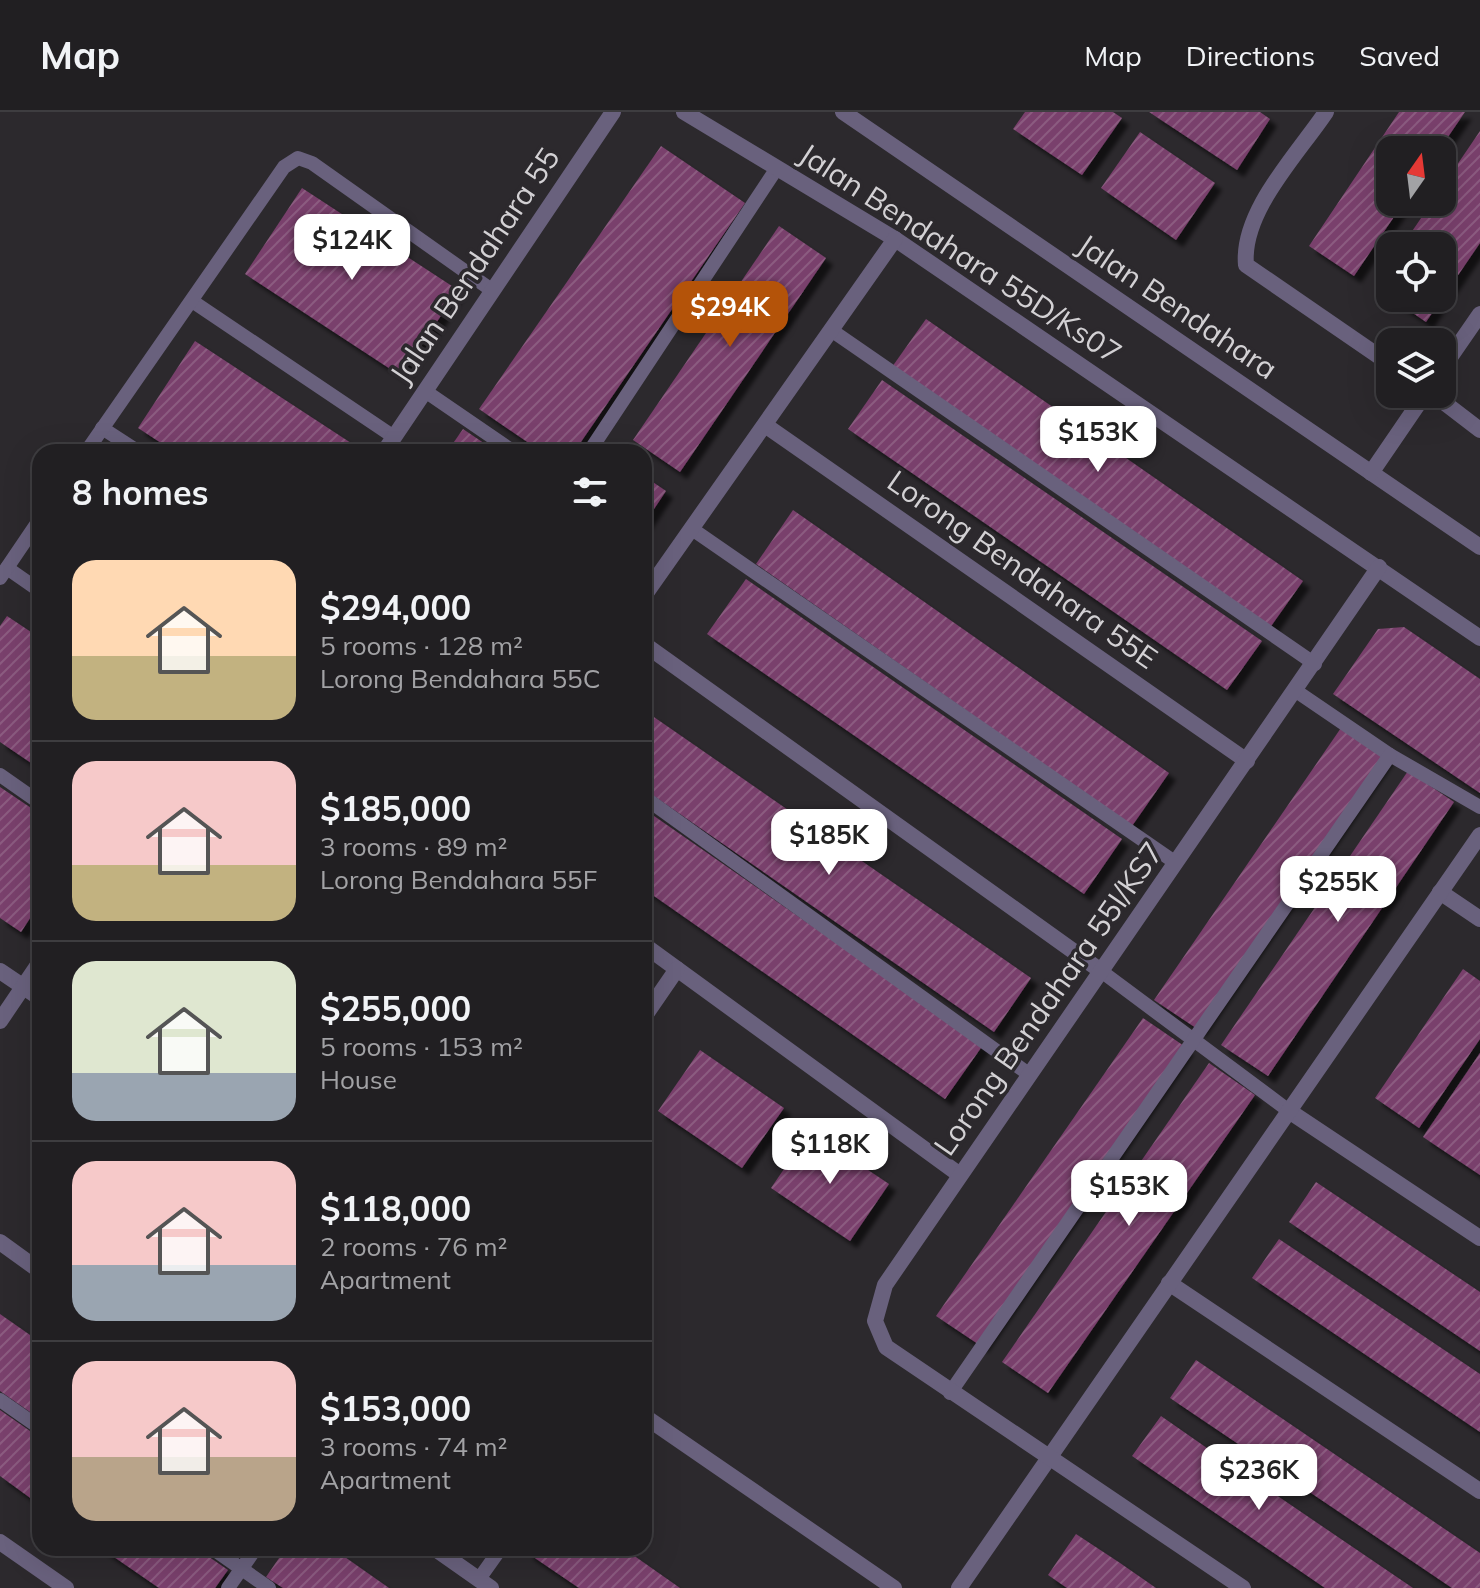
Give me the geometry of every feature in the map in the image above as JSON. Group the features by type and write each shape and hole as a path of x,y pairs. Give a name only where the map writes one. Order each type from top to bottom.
{"street":[{"name":"Jalan Bendahara 55","path":"389,444 613,112"},
{"name":"Jalan Bendahara 55D/Ks07","path":"684,112 895,239 1480,638"},
{"name":"Jalan Bendahara","path":"843,112 1480,547"},
{"path":"1326,112 1252,220 1244,244 1246,265 1376,354"},
{"path":"652,585 895,239"},
{"path":"1456,349 1480,314"},
{"path":"1371,473 1415,408"},
{"path":"1451,408 1480,430"},
{"name":"Lorong Bendahara 55E","path":"765,425 1247,761"},
{"name":"Lorong Bendahara 55I/KS7","path":"1243,1588 886,1347 875,1321 885,1285 1379,567"},
{"path":"652,650 1101,971"},
{"path":"959,1588 1480,835"},
{"path":"1440,892 1480,919"},
{"path":"652,951 960,1175"},
{"path":"652,1005 677,969"},
{"path":"0,971 32,992"},
{"path":"0,1021 32,974"},
{"path":"1289,1111 1480,1238"},
{"path":"0,1242 32,1265"},
{"path":"1169,1283 1480,1491"},
{"path":"652,1422 894,1588"},
{"path":"0,1542 66,1588"},
{"path":"445,1556 485,1584"}],"lane":[{"path":"91,444 284,167 298,158 312,163 493,291"},
{"path":"594,444 777,168"},
{"path":"192,301 394,437"},
{"path":"831,330 1315,664"},
{"path":"425,391 502,444"},
{"path":"102,428 127,444"},
{"path":"692,529 1176,863"},
{"path":"32,531 3,573 32,587"},
{"path":"1296,691 1390,755 1480,807"},
{"path":"950,1393 1390,755"},
{"path":"0,775 32,797"},
{"path":"652,803 1030,1075"},
{"path":"1101,971 1289,1111"},
{"path":"0,1400 32,1422"},
{"path":"223,1556 269,1588"},
{"path":"228,1588 250,1556"},
{"path":"485,1584 497,1556"}],"building":[{"path":"1025,112 1113,112 1122,118 1082,175 1013,129"},
{"path":"1149,112 1260,112 1270,119 1237,170"},
{"path":"1399,112 1465,112 1449,136 1383,136"},
{"path":"1480,131 1480,243 1456,278 1456,232 1412,232 1422,216 1456,216 1456,166"},
{"path":"1140,132 1215,183 1176,240 1101,188"},
{"path":"661,146 745,203 579,444 530,444 479,409"},
{"path":"1376,146 1376,216 1395,216 1384,232 1376,232 1376,243 1354,276 1309,246"},
{"path":"302,188 458,290 401,376 245,274"},
{"path":"779,226 826,258 680,472 652,453 652,444 639,444 633,440"},
{"path":"1411,312 1433,312 1426,322"},
{"path":"926,319 1303,581 1269,629 892,367"},
{"path":"195,341 351,443 163,444 138,428"},
{"path":"882,380 1262,641 1227,690 848,429"},
{"path":"463,429 485,444 453,444"},
{"path":"652,481 666,491 652,512"},
{"path":"793,510 1169,773 1132,826 756,564"},
{"path":"746,579 1122,839 1084,894 707,634"},
{"path":"7,616 32,633 32,764 0,742 0,626"},
{"path":"1404,627 1480,679 1480,793 1333,694 1378,629"},
{"path":"652,716 1031,978 994,1032 652,795"},
{"path":"1343,725 1388,755 1199,1030 1154,1000"},
{"path":"1408,771 1454,802 1268,1076 1221,1045"},
{"path":"0,787 32,809 32,915 21,932 0,918"},
{"path":"652,815 983,1045 945,1099 652,895"},
{"path":"1463,969 1480,981 1480,1039 1419,1128 1375,1098"},
{"path":"1143,1018 1187,1048 981,1346 936,1316"},
{"path":"700,1050 784,1108 742,1168 658,1111"},
{"path":"1480,1053 1480,1175 1423,1137"},
{"path":"1209,1063 1255,1095 1048,1393 1002,1362"},
{"path":"810,1131 889,1184 850,1241 771,1188"},
{"path":"1316,1182 1480,1292 1480,1351 1289,1222"},
{"path":"1279,1239 1480,1374 1480,1432 1252,1278"},
{"path":"0,1314 32,1336 32,1413 0,1391"},
{"path":"1196,1360 1480,1553 1480,1588 1452,1588 1170,1398"},
{"path":"0,1410 32,1432 32,1499 0,1476"},
{"path":"1161,1416 1413,1588 1325,1588 1132,1456"},
{"path":"1076,1534 1156,1588 1067,1588 1048,1575"},
{"path":"113,1556 208,1556 228,1570 215,1588 159,1588"},
{"path":"280,1556 343,1556 389,1588 283,1588 266,1577"},
{"path":"532,1556 634,1556 680,1588 579,1588"}]}
